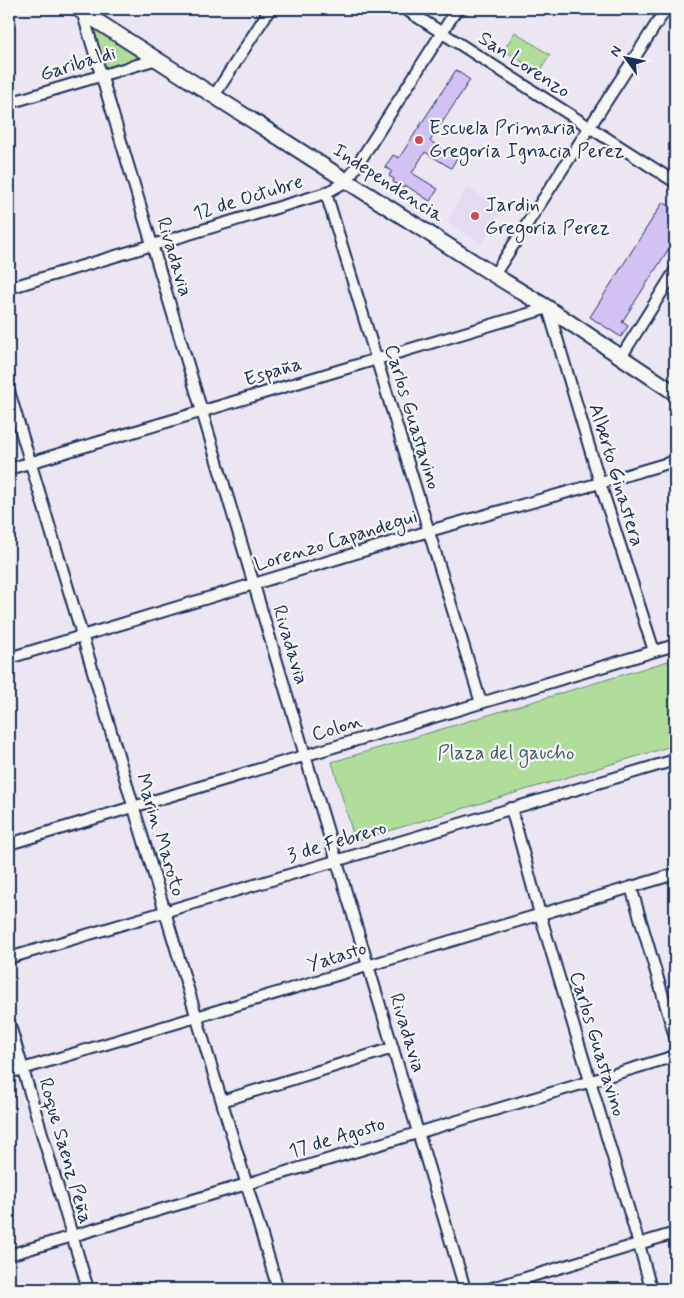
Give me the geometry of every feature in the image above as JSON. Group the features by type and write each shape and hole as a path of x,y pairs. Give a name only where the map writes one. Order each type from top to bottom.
{"main road":[{"name":"Independencia","path":"81,10 548,308 675,393"}],"street":[{"path":"214,96 270,9"},
{"name":"San Lorenzo","path":"404,9 675,182"},
{"path":"326,193 347,181 457,9"},
{"path":"494,275 666,9"},
{"name":"Rivadavia","path":"81,10 466,1289"},
{"name":"Garibaldi","path":"9,103 156,59"},
{"name":"12 de Octubre","path":"9,288 326,193"},
{"name":"Carlos Guastavino","path":"326,193 481,703"},
{"path":"621,358 675,271"},
{"name":"España","path":"9,469 548,308"},
{"name":"Alberto Ginastera","path":"548,308 600,483 654,651"},
{"name":"Marin Maroto","path":"9,390 278,1289"},
{"name":"Lorenzo Capandegui","path":"9,658 429,531 675,461"},
{"name":"Colon","path":"9,844 675,645"},
{"name":"3 de Febrero","path":"9,958 675,760"},
{"name":"Carlos Guastavino","path":"511,808 540,914 651,1289"},
{"name":"Yatasto","path":"9,1073 675,874"},
{"path":"631,887 675,1036"},
{"name":"Roque Saenz Peña","path":"9,1022 88,1289"},
{"path":"222,1100 393,1048"},
{"name":"17 de Agosto","path":"9,1254 675,1056"},
{"path":"489,1289 675,1233"}],"shaded area":[{"name":"Jardin Gregoria Perez","path":"468,187 503,211 482,244 447,221"}],"green space":[{"path":"86,17 150,58 103,72"},
{"path":"515,32 550,55 539,73 504,50"},
{"name":"Plaza del gaucho","path":"675,659 675,745 355,841 332,762"}],"building":[{"path":"456,70 470,80 430,141 457,158 451,168 425,152 412,173 438,189 430,201 405,185 403,188 393,182 394,179 389,176 392,171 385,167 393,155 399,158"},
{"path":"663,202 675,210 675,239 622,322 628,326 621,337 590,317"}],"place":[{"name":"Escuela Primaria Gregoria Ignacia Perez","path":"419,140"},
{"name":"Jardin Gregoria Perez","path":"475,216"}]}
